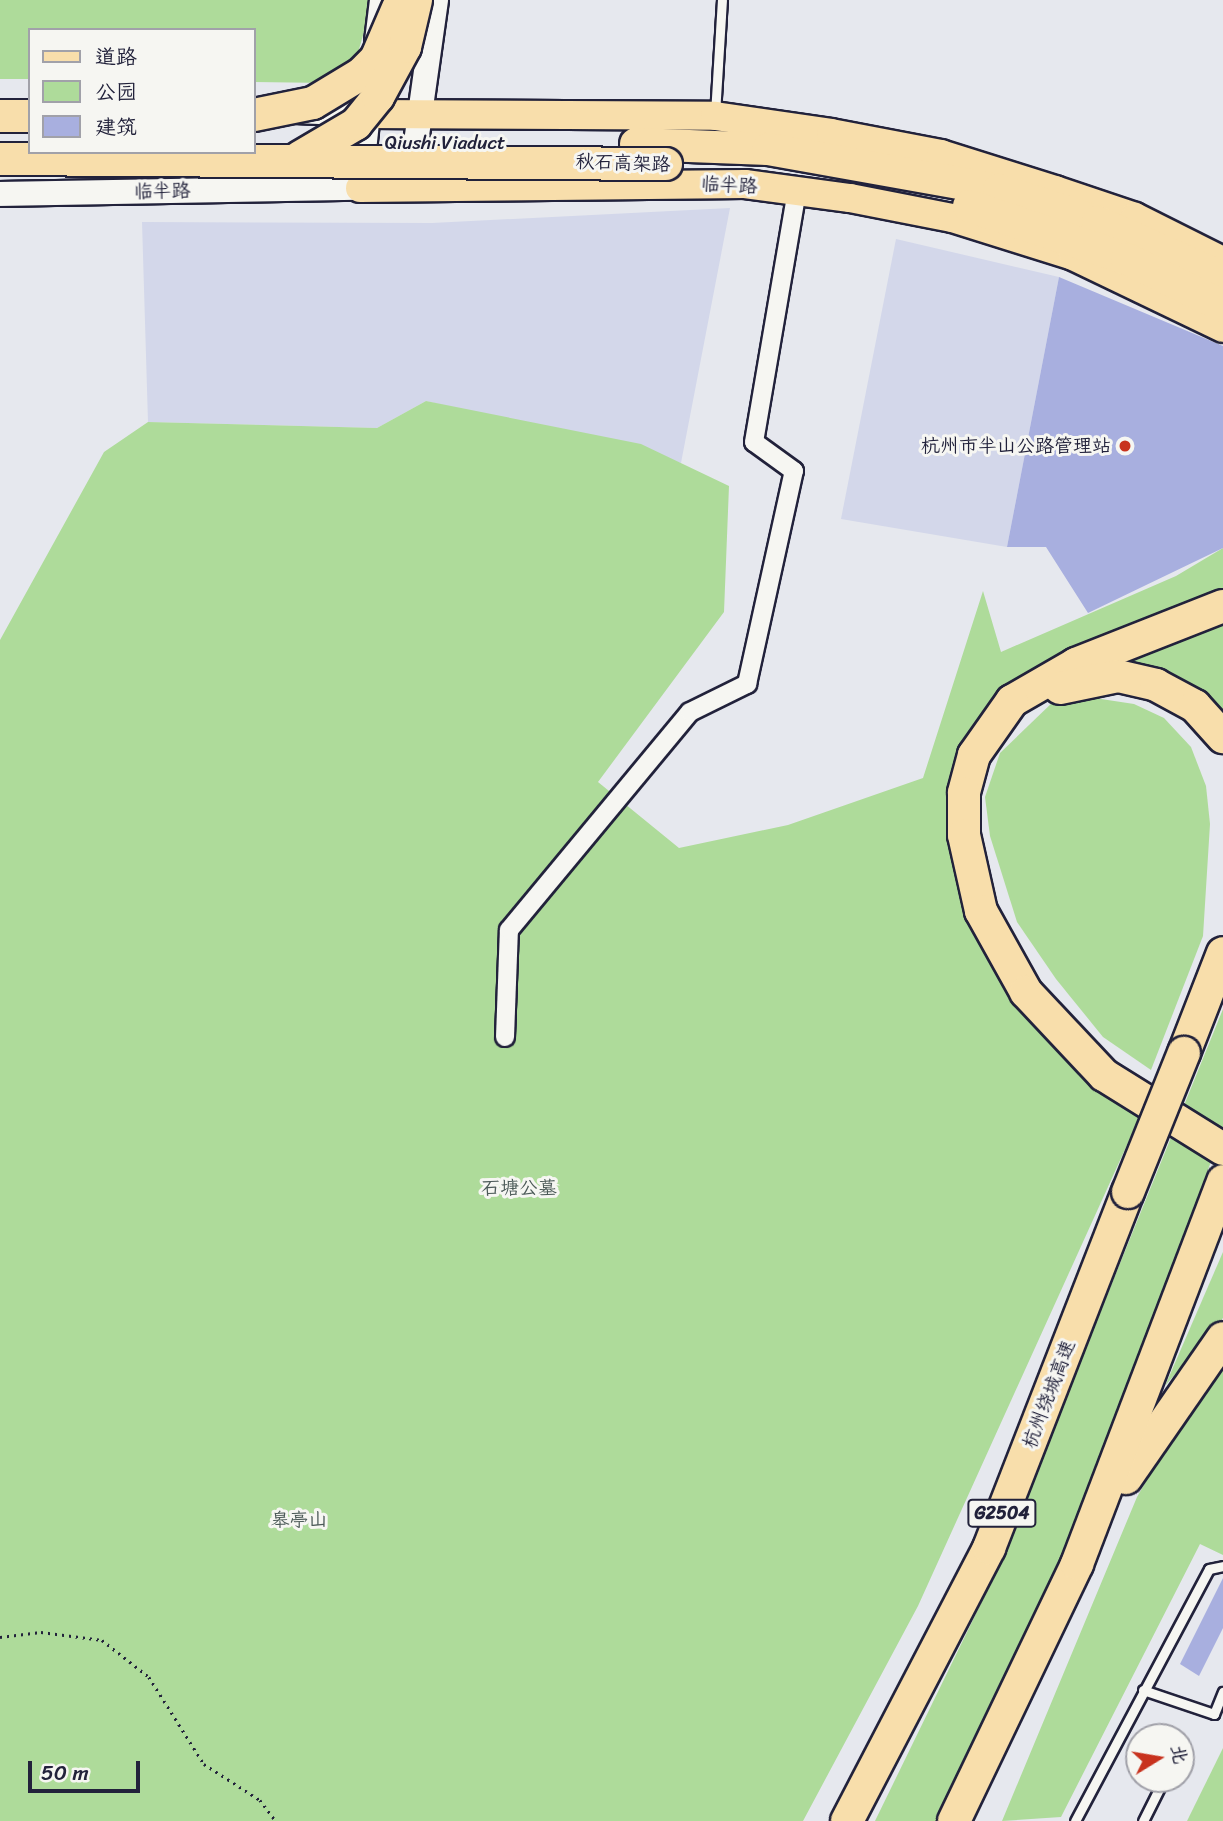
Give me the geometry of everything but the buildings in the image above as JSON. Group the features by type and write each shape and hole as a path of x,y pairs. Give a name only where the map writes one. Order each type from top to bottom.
{"highway":[{"path":"256,115 313,103 361,74 376,59 400,0"},
{"path":"0,179 205,176 308,154 356,124 378,97 405,47 416,0"},
{"path":"0,116 28,116"},
{"path":"0,137 28,137"},
{"name":"Qiushi Viaduct","path":"256,140 650,145 832,158 999,191 1098,222 1223,278"},
{"name":"秋石高架路","path":"0,159 523,160 790,173 995,212 1127,259 1223,306"},
{"path":"1223,606 1076,664 1012,701 975,755 964,793 964,835 981,911 1026,992 1104,1075 1223,1149"},
{"path":"1223,737 1195,706 1156,685 1118,676 1075,680 1023,712 995,745 983,774 979,822 984,868 1003,923 1072,1023 1116,1062 1223,1130"},
{"name":"杭州绕城高速","path":"847,1821 989,1548 1222,955"},
{"path":"1077,1564 1223,1181"},
{"path":"954,1821 1077,1564 1152,1433 1223,1338"}],"main road":[{"path":"360,188 382,0"},
{"path":"410,190 417,117 436,0"},
{"path":"0,101 28,101"},
{"path":"256,109 417,117 715,116 941,154 1135,217 1223,261"},
{"name":"临半路","path":"0,194 360,188 410,190 666,183 797,191 952,218 1073,256 1223,328"}],"street":[{"path":"505,1037 509,930 690,712 747,684 794,471 754,442 797,191"}],"lane":[{"path":"715,116 722,0"},
{"path":"1075,1821 1209,1569 1223,1566"},
{"path":"1143,1689 1214,1714 1223,1692"},
{"path":"1143,1821 1157,1793"}],"path":[{"path":"0,1637 87,1634 112,1647 149,1677 204,1763 260,1800 276,1821"}],"shaded area":[{"path":"730,208 681,463 426,401 377,428 148,422 142,222 432,223"},
{"path":"896,239 1059,277 1007,547 841,519"}],"green space":[{"path":"0,0 373,0 354,67 328,83 256,82 256,28 28,28 28,79 0,79"},
{"name":"皋亭山","path":"426,401 641,444 729,486 724,612 598,782 679,848 788,825 923,778 983,591 1001,652 1176,576 1223,548 1223,590 975,729 966,904 1141,1114 918,1606 803,1821 0,1821 0,640 104,452 148,422 377,428"},
{"path":"1223,617 1223,720 1090,665"},
{"path":"1088,697 1134,704 1164,718 1191,747 1206,786 1210,824 1203,936 1151,1070 1103,1037 1056,979 1017,922 990,836 985,797 1000,753 1055,700"},
{"path":"1223,1009 1223,1129 1065,1558 947,1821 875,1821 989,1587"},
{"path":"1223,1252 1223,1318 1165,1386"},
{"path":"1223,1370 1223,1555 1200,1544 1061,1817 1002,1821 1137,1497 1187,1410"},
{"path":"1223,1748 1223,1821 1187,1821"}],"place":[{"name":"杭州市半山公路管理站","path":"1125,446"}],"park label":[{"name":"石塘公墓","path":"519,1188"}]}
